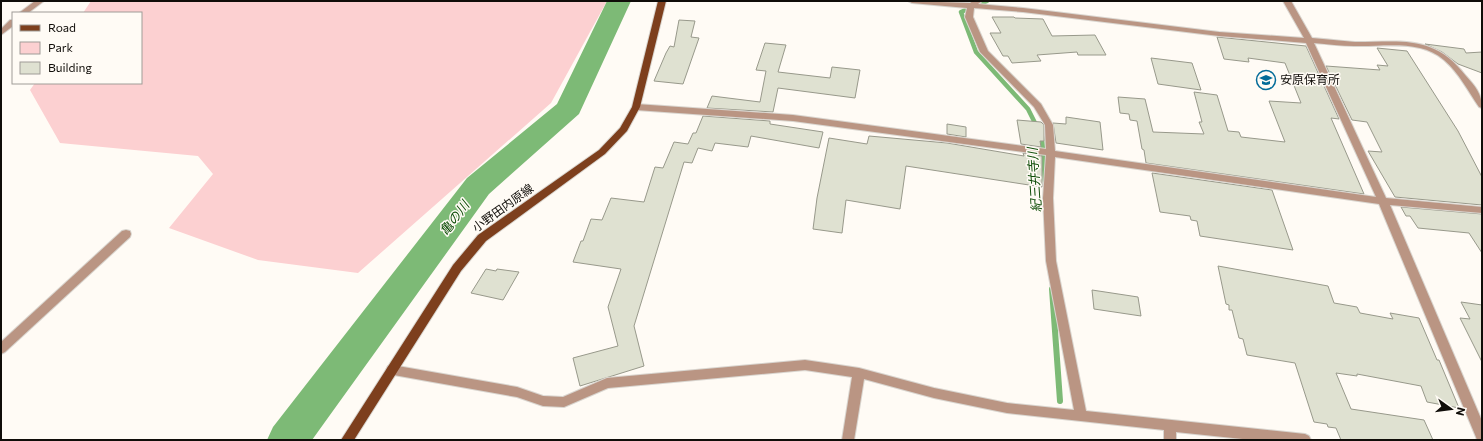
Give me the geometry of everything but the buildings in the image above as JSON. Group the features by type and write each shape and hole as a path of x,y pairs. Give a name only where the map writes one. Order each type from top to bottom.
{"main road":[{"name":"小野田内原線","path":"347,440 457,268 482,238 602,152 624,129 636,107 662,1"}],"street":[{"path":"25,12 40,1"},
{"path":"912,1 975,4 1219,34 1356,44 1376,41 1419,46 1445,57 1482,105"},
{"path":"1287,1 1309,40 1383,201 1482,437"},
{"path":"975,4 969,17 984,52 1038,106 1049,125 1051,154 1048,198 1051,261 1080,416"},
{"path":"1,33 12,23"},
{"path":"636,107 794,118 1383,201 1482,210"},
{"path":"1,349 126,234"},
{"path":"392,370 517,392 543,401 564,402 607,383 805,365 859,373 934,393 1007,408 1305,440"},
{"path":"848,440 859,373"},
{"path":"1170,425 1170,440"}],"green space":[{"path":"91,1 607,1 551,103 358,273 258,260 169,228 213,174 198,156 60,143 30,90 34,84 142,84 142,12 84,12"}],"waterway":[{"name":"亀の川","path":"288,440 478,186 569,108 619,1"},
{"name":"紀三井寺川","path":"987,1 961,12 976,52 1028,109 1042,137 1045,181"},
{"name":"紀三井寺川","path":"1052,289 1060,401"}],"place":[{"name":"安原保育所","path":"1266,80"}]}
